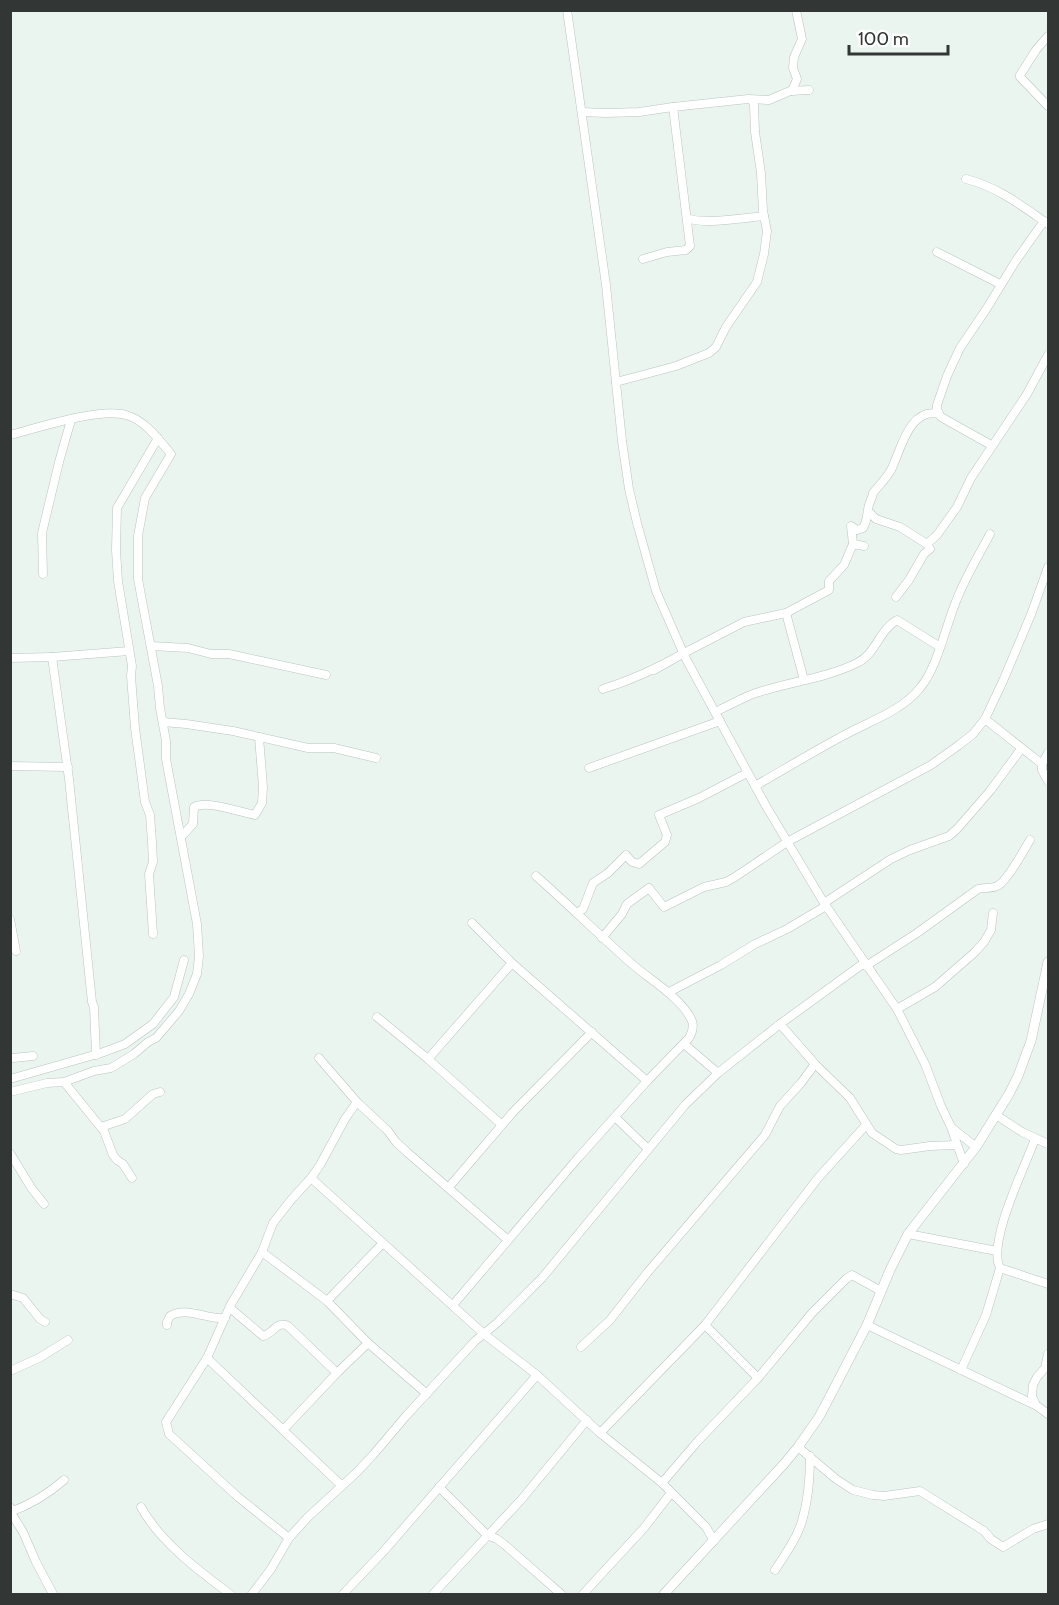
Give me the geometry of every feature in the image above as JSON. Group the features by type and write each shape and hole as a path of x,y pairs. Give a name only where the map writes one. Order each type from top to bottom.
{"street":[{"path":"567,10 606,285 629,489 644,553 656,591 684,653 747,773 825,904 897,1009 925,1064 964,1164"},
{"path":"792,91 796,79 793,68 794,57 802,39 796,10"},
{"path":"1048,36 1041,43 1020,77 1048,106"},
{"path":"582,112 606,114 639,112 673,106 748,99 769,100 792,91 810,90"},
{"path":"616,382 676,366 704,355 716,347 726,327 757,282 767,231 752,100"},
{"path":"643,259 689,249 690,246 673,106"},
{"path":"939,414 937,405 946,376 960,348 1000,284 1046,222 1000,191 980,182 966,179"},
{"path":"687,218 704,221 764,216"},
{"path":"937,252 1000,284"},
{"path":"927,544 937,535 957,507 971,478 1026,394 1048,355"},
{"path":"603,689 654,670 744,622 786,613 830,590 829,581 844,565 854,544 851,526 857,530 863,528 867,522 869,503 874,497 873,493 884,482 912,425 922,415 931,412 939,414 991,445"},
{"path":"10,435 101,414 128,415 158,438 171,454 145,498 138,536 138,579 163,722 167,769 197,924 199,956 198,974 179,1011 160,1034 135,1054 111,1068 93,1071 64,1082 47,1083 10,1092"},
{"path":"43,574 42,533 71,420"},
{"path":"153,934 149,874 153,862 150,815 145,802 135,728 132,666 116,550 117,508 158,438"},
{"path":"869,513 876,519 900,527 927,544 930,549 924,554 896,597"},
{"path":"755,786 840,737 887,714 908,701 922,686 931,670 965,580 990,534"},
{"path":"854,544 864,546"},
{"path":"602,938 622,914 627,903 649,888 664,907 704,887 726,882 827,819 938,761 973,734 985,719 1019,646 1048,567"},
{"path":"786,613 804,680"},
{"path":"715,712 752,694 823,676 859,662 871,652 886,628 897,620 939,647"},
{"path":"151,646 188,648 211,654 229,654 326,675"},
{"path":"10,658 129,651"},
{"path":"52,657 68,767 94,1007 96,1055"},
{"path":"985,719 1042,764"},
{"path":"589,768 720,721"},
{"path":"163,722 209,727 308,748 334,748 376,758"},
{"path":"181,837 193,824 194,807 199,804 214,805 255,815 262,803 263,787 259,737"},
{"path":"669,992 755,944 787,929 891,859 949,836 985,798 1021,749"},
{"path":"1048,753 1042,764 1042,770 1048,781"},
{"path":"10,766 68,767"},
{"path":"577,913 583,909 593,883 608,873 626,855 632,862 639,864 665,842 667,835 659,815 699,798 747,773"},
{"path":"252,1594 271,1569 289,1539 308,1517 374,1455 475,1341 512,1309 542,1278 685,1105 718,1074 780,1024 865,964 918,933 978,889 993,888 1003,883 1030,840"},
{"path":"453,1305 578,1158 647,1081 690,1038 692,1032 692,1021 669,992 635,967 536,876"},
{"path":"897,1009 935,987 974,953 991,930 993,913"},
{"path":"10,919 16,951"},
{"path":"472,923 512,963 647,1081"},
{"path":"10,1079 96,1055 125,1044 153,1024 174,997 184,960"},
{"path":"664,1594 798,1447 819,1417 867,1325 908,1234 964,1164 1009,1095 1026,1055 1036,1021 1048,962"},
{"path":"428,1059 512,963"},
{"path":"377,1017 502,1125"},
{"path":"780,1024 815,1064 850,1098 872,1133 899,1150 956,1145"},
{"path":"449,1187 514,1111 592,1032"},
{"path":"684,1044 718,1074"},
{"path":"10,1057 33,1056"},
{"path":"319,1058 357,1102 408,1153 508,1240"},
{"path":"581,1347 610,1320 647,1273 765,1136 780,1106 815,1064"},
{"path":"64,1082 101,1127 113,1155 123,1164 132,1178"},
{"path":"101,1127 125,1119 153,1094 160,1092"},
{"path":"289,1539 238,1497 172,1437 167,1431 166,1422 207,1358 278,1216 311,1179 357,1102"},
{"path":"996,1114 1009,1124 1048,1144"},
{"path":"616,1118 648,1149"},
{"path":"600,1433 705,1325 818,1178 866,1125"},
{"path":"951,1127 976,1147"},
{"path":"961,1370 986,1315 1000,1268 997,1251 1007,1210 1035,1139"},
{"path":"10,1153 44,1204"},
{"path":"311,1179 484,1334 537,1375 600,1433 662,1483 706,1527 714,1541"},
{"path":"908,1234 997,1251"},
{"path":"327,1301 383,1243"},
{"path":"262,1252 327,1301 368,1343 427,1394"},
{"path":"1000,1268 1048,1284"},
{"path":"662,1483 697,1442 758,1378 812,1313 849,1276 852,1275 881,1290"},
{"path":"10,1294 23,1298 45,1322"},
{"path":"230,1308 263,1335 268,1334 279,1324 288,1326 337,1373"},
{"path":"167,1325 170,1316 180,1312 225,1318"},
{"path":"705,1325 758,1378"},
{"path":"867,1325 1037,1406 1048,1414"},
{"path":"10,1371 39,1358 68,1340"},
{"path":"283,1430 368,1343"},
{"path":"1037,1406 1032,1396 1033,1385 1045,1368 1048,1354"},
{"path":"207,1358 342,1486"},
{"path":"343,1594 383,1552 537,1375"},
{"path":"433,1594 521,1500 587,1420"},
{"path":"798,1447 853,1490 884,1496 920,1491 984,1531 991,1539 1003,1546 1033,1529 1048,1524"},
{"path":"775,1570 802,1521 810,1477 810,1456"},
{"path":"53,1594 11,1510 34,1502 64,1480"},
{"path":"439,1487 487,1535 505,1545 561,1594"},
{"path":"583,1594 644,1528 672,1493"},
{"path":"141,1508 146,1517 170,1542 199,1570 230,1594"}]}
